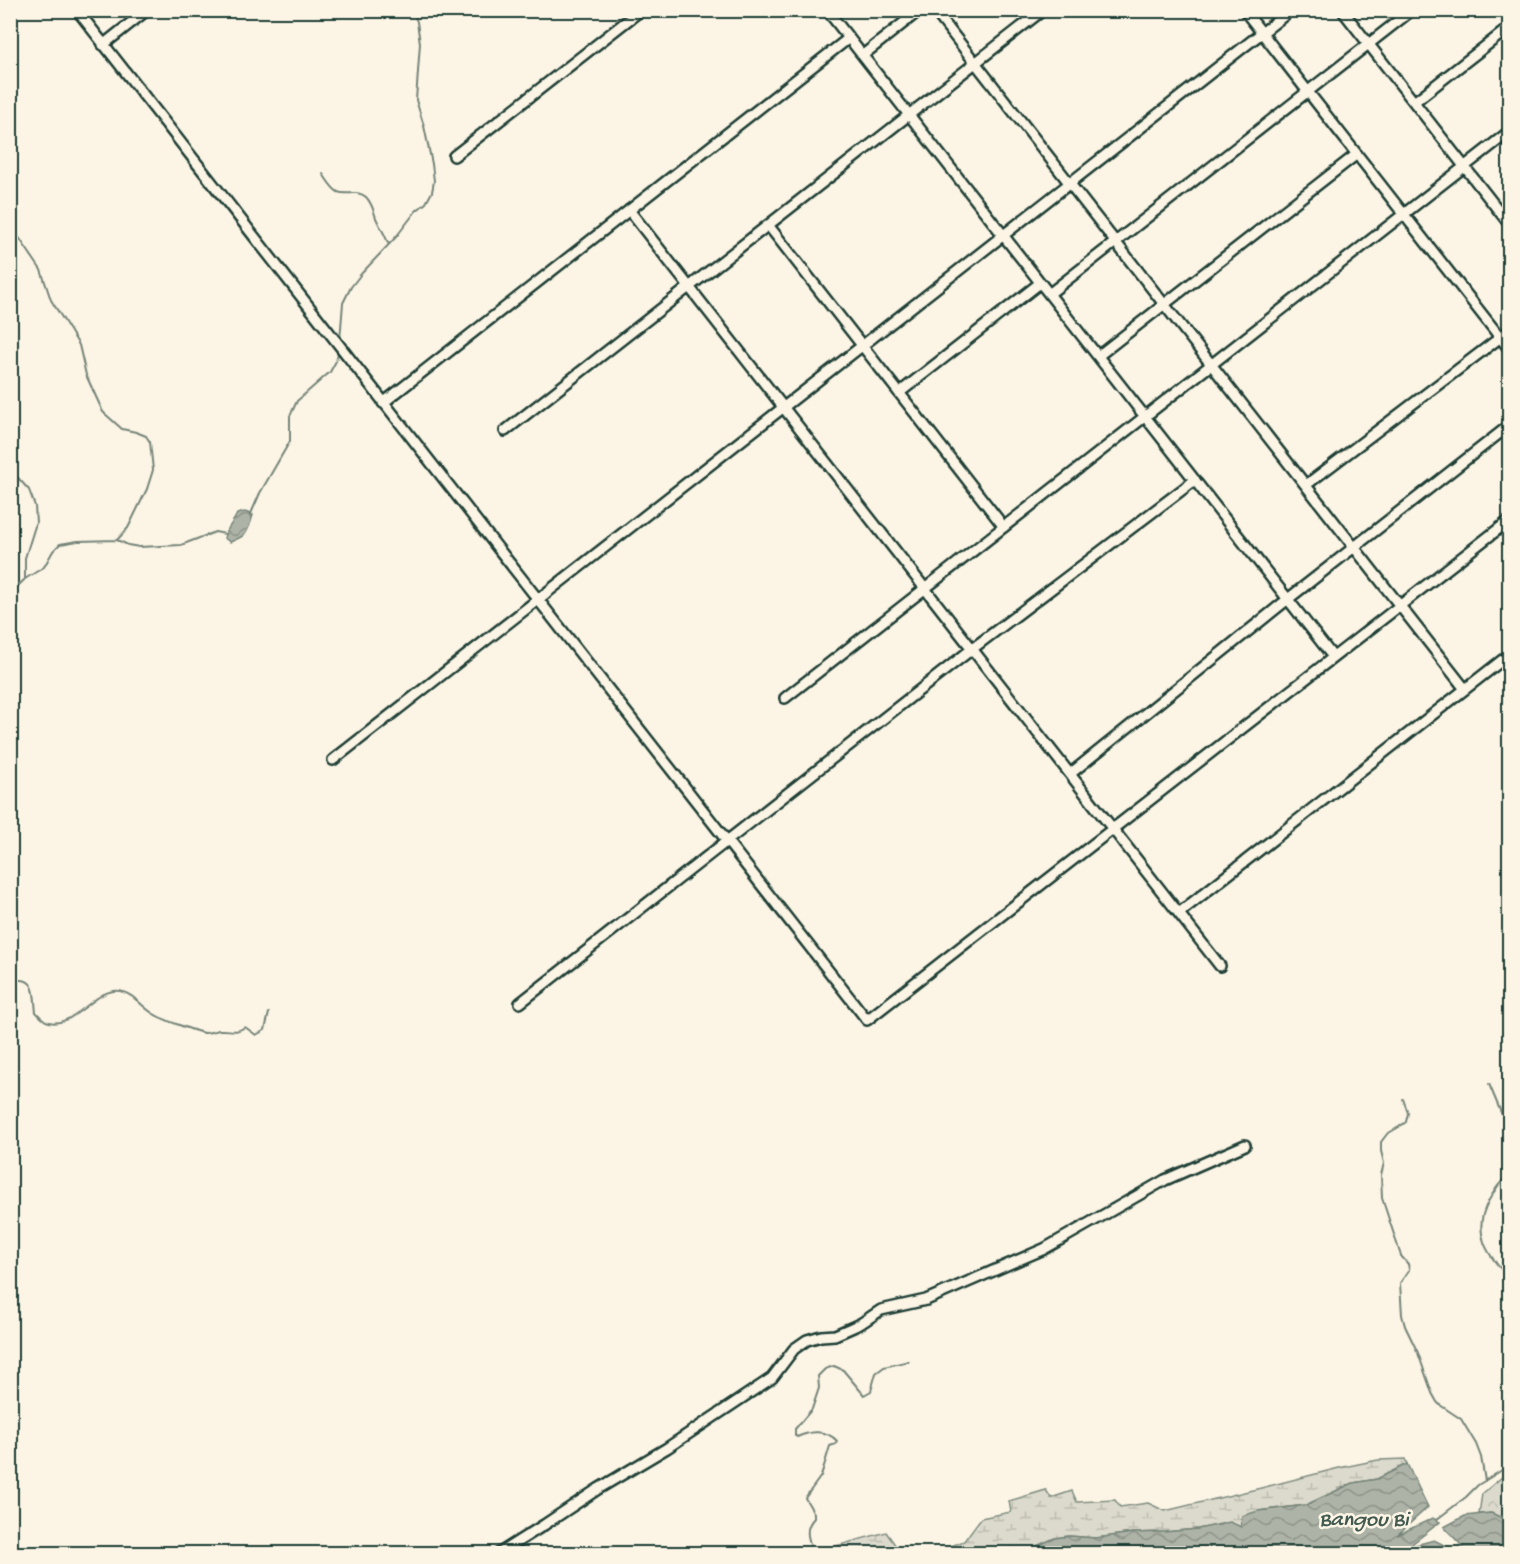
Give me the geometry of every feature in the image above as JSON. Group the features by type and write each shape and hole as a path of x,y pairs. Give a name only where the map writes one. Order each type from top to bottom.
{"street":[{"path":"76,10 867,1020 1509,520"},
{"path":"103,45 147,10"},
{"path":"454,156 641,10"},
{"path":"827,10 1334,657"},
{"path":"863,56 920,10"},
{"path":"934,10 1465,689"},
{"path":"505,431 1042,10"},
{"path":"1244,10 1509,350"},
{"path":"333,759 1291,10"},
{"path":"1342,10 1509,225"},
{"path":"1049,294 1412,10"},
{"path":"1414,102 1509,27"},
{"path":"383,403 849,38"},
{"path":"785,698 1509,131"},
{"path":"1098,356 1357,154"},
{"path":"629,210 1220,966"},
{"path":"768,225 1004,527"},
{"path":"899,393 1040,283"},
{"path":"1305,485 1509,330"},
{"path":"1070,774 1509,425"},
{"path":"520,1003 972,649 1195,480"},
{"path":"1179,913 1509,654"},
{"path":"498,1554 598,1489 668,1448 772,1378 794,1349 807,1340 835,1335 860,1324 881,1310 926,1300 1033,1254 1165,1180 1245,1145"}],"green space":[{"path":"1405,1459 1407,1464 1377,1479 1353,1483 1306,1505 1258,1511 1241,1527 1230,1523 1198,1529 1096,1538 1069,1536 1055,1538 1021,1553 940,1554 941,1550 964,1541 981,1518 1011,1512 1009,1501 1046,1490 1051,1498 1072,1491 1077,1502 1115,1500 1120,1507 1148,1503 1165,1511 1339,1468 1378,1460"},
{"path":"1509,1471 1509,1521 1491,1513 1479,1514 1482,1494"},
{"path":"886,1532 901,1553 837,1553 836,1546"}],"water":[{"path":"245,512 253,515 248,529 240,538 230,542 224,538 226,532 237,514"},
{"name":"Bangou Bi","path":"1407,1464 1428,1507 1397,1535 1433,1518 1440,1522 1408,1547 1434,1540 1456,1551 1463,1547 1444,1527 1465,1516 1491,1513 1509,1521 1509,1553 1021,1553 1055,1538 1069,1536 1096,1538 1198,1529 1230,1522 1241,1527 1242,1516 1258,1511 1306,1505 1353,1483 1377,1479"}],"waterway":[{"path":"340,340 343,303 351,287 416,211 426,203 432,192 434,181 432,164 416,100 420,43 413,10"},
{"path":"323,174 338,192 359,193 366,197 388,243"},
{"path":"10,227 41,270 51,300 79,345 86,375 103,412 122,429 146,436 150,442 153,470 147,489 128,528 117,540"},
{"path":"250,516 260,493 290,441 290,416 297,401 330,372 339,349"},
{"path":"10,469 29,490 35,506 36,523 25,558 25,579"},
{"path":"10,597 25,579 44,567 60,544 117,540 139,547 181,545 215,532 225,534"},
{"path":"10,982 20,980 29,983 34,991 36,1012 46,1021 56,1023 75,1015 111,991 125,993 157,1016 205,1033 219,1030 235,1031 245,1027 256,1035 265,1030 269,1013"},
{"path":"1489,1084 1505,1122 1510,1128"},
{"path":"1403,1099 1408,1113 1406,1122 1387,1134 1381,1142 1384,1163 1381,1175 1382,1198 1401,1256 1408,1264 1409,1270 1400,1283 1402,1315 1437,1402 1461,1419 1476,1444 1485,1481"},
{"path":"1510,1174 1489,1200 1481,1222 1484,1242 1489,1252 1510,1279"},
{"path":"813,1554 808,1531 814,1513 805,1498 821,1476 830,1446 836,1444 837,1441 828,1434 818,1432 797,1437 795,1429 812,1409 819,1388 818,1376 825,1369 834,1366 843,1370 864,1395 871,1391 876,1373 884,1367 909,1361"},
{"path":"1436,1520 1478,1485 1510,1465"}]}
